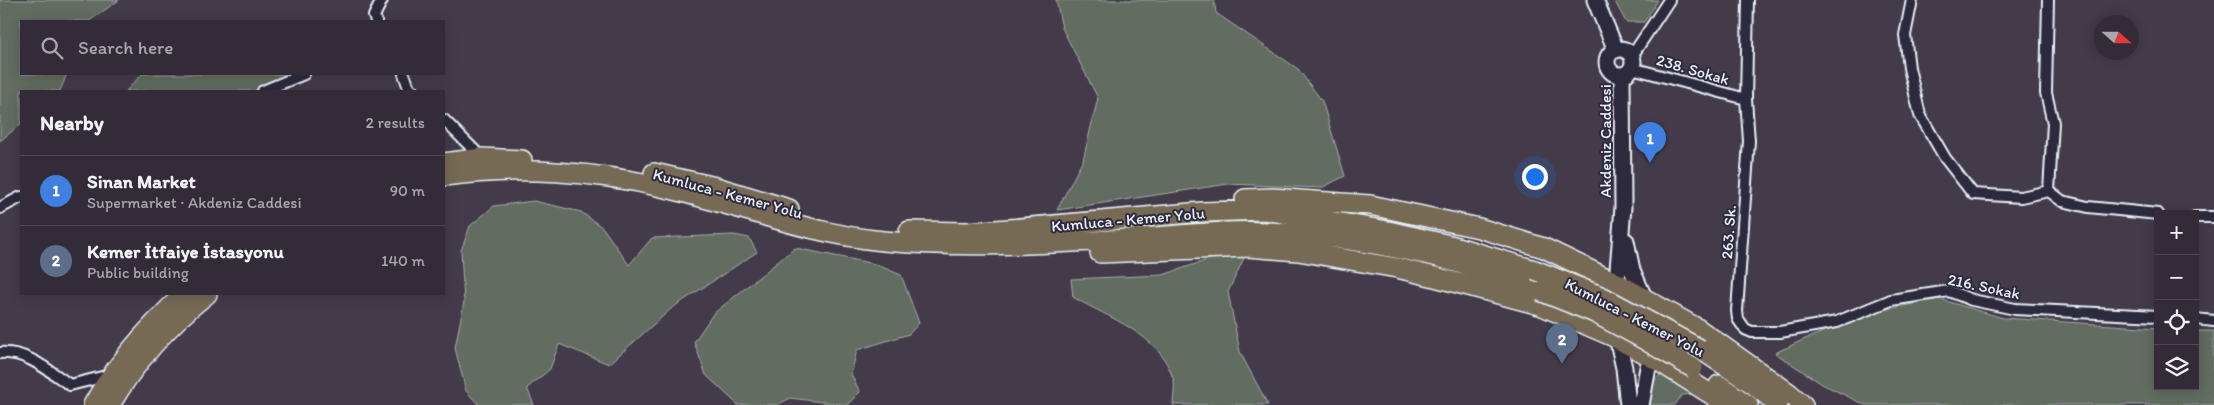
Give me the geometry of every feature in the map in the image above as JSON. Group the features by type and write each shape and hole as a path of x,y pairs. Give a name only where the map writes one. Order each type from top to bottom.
{"highway":[{"name":"Kumluca - Kemer Yolu","path":"445,163 482,158 632,169 676,177 808,215 880,230 967,232 1202,212 1265,210 1388,231 1454,246 1535,270 1603,297 1700,349 1752,384 1778,405"},
{"name":"Kumluca - Kemer Yolu","path":"445,176 515,171 622,179 666,188 841,235 909,243 994,245 1129,239 1225,231 1309,235 1435,256 1540,291 1595,313 1692,368 1748,405"},
{"path":"1049,226 1094,217 1221,200 1272,198 1370,204 1479,228 1544,248 1645,298 1697,328 1803,405"},
{"name":"Kumluca - Kemer Yolu","path":"994,245 1047,254 1163,252 1240,247 1298,251 1397,268 1496,292 1540,305 1616,338 1650,356 1728,405"},
{"path":"93,405 111,375 157,320 183,295"},
{"path":"110,405 142,358 173,323 206,295"}],"street":[{"path":"376,20 374,16 382,0"},
{"path":"1596,0 1616,50"},
{"path":"1629,66 1628,51 1622,49 1610,53 1607,59 1607,66 1610,71 1629,66 1668,0"},
{"name":"263. Sk.","path":"1748,0 1746,99 1749,140 1738,318 1745,329 1752,332 1780,332"},
{"path":"1912,0 1905,35 1909,68 1920,116 1945,158 1973,194 2021,197 2049,191 2062,201 2088,208 2154,214"},
{"path":"2048,0 2046,93 2053,122 2049,191"},
{"name":"238. Sokak","path":"1629,66 1746,99"},
{"name":"Akdeniz Caddesi","path":"1628,405 1624,368 1616,338 1614,313 1623,207 1629,66"},
{"path":"265,90 302,75"},
{"path":"404,75 409,88 412,90"},
{"path":"445,121 482,158"},
{"path":"0,208 20,198"},
{"name":"Akdeniz Caddesi","path":"1623,207 1631,265 1645,298 1654,330 1641,405"},
{"path":"2199,217 2214,217"},
{"name":"216. Sokak","path":"1780,332 1837,322 1891,300 1949,291 1979,302 2025,310 2131,313 2154,316"},
{"path":"2199,319 2214,321"},
{"path":"0,353 32,360 70,385 111,375"}],"shaded area":[{"path":"0,0 119,0 90,20 20,20 20,75 67,75 60,90 20,90 20,125 0,141"},
{"path":"1056,0 1214,0 1216,13 1298,69 1322,101 1345,176 1321,188 1228,184 1057,210 1083,160 1098,98 1062,28"},
{"path":"1614,0 1658,0 1644,22 1626,22"},
{"path":"141,75 298,75 256,90 127,90"},
{"path":"534,201 581,212 603,228 629,265 652,238 734,235 749,238 757,252 672,308 609,364 559,344 550,369 527,388 534,405 479,405 466,391 455,348 464,302 461,251 470,226 494,206"},
{"path":"795,248 875,264 901,275 919,323 909,334 857,350 851,374 860,392 847,405 790,398 777,405 738,405 706,375 694,342 713,314"},
{"path":"1228,253 1244,258 1228,292 1240,352 1268,405 1173,405 1174,381 1157,349 1132,329 1073,297 1071,279 1163,275"},
{"path":"1939,299 2003,318 2154,328 2154,390 2199,390 2199,331 2214,331 2214,405 1865,405 1822,384 1775,353 1805,339 1877,311"},
{"path":"1663,374 1701,394 1682,395 1675,405 1650,405 1653,383"}],"place":[{"name":"Sinan Market","path":"1650,163"},
{"name":"Kemer İtfaiye İstasyonu","path":"1562,364"}]}
